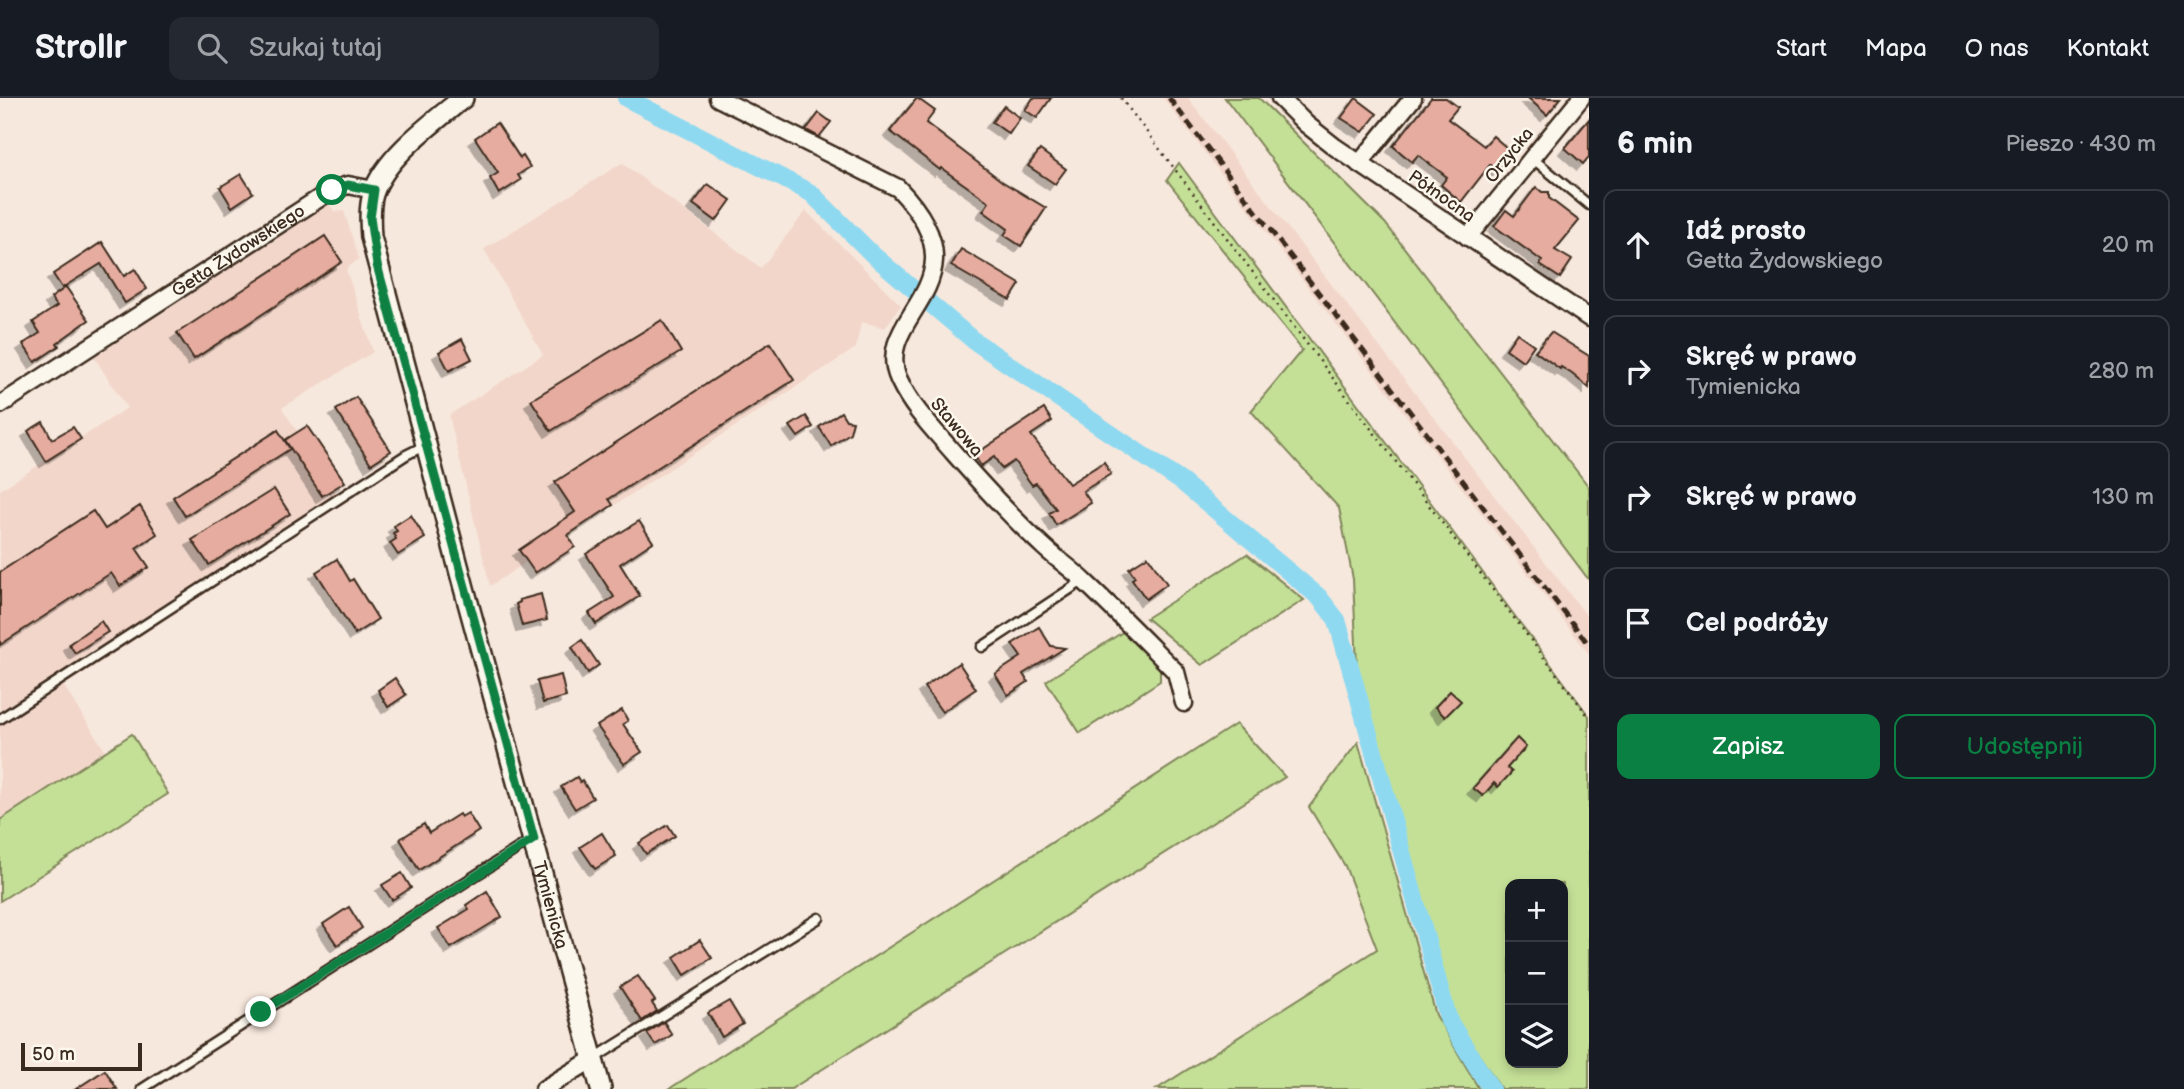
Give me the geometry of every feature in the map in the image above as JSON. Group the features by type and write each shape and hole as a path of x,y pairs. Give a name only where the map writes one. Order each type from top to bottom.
{"street":[{"path":"374,190 386,171 406,149 463,98"},
{"name":"Stawowa","path":"718,98 898,188 915,206 931,238 935,258 928,290 896,344 895,363 898,378 920,415 982,485 1045,547 1084,580 1176,672 1184,703"},
{"name":"Północna","path":"1280,98 1306,124 1359,164 1589,318"},
{"path":"1359,164 1413,98"},
{"name":"Orzycka","path":"1468,237 1581,98"},
{"name":"Getta Żydowskiego","path":"0,405 332,190 348,185 374,190"},
{"name":"Tymienicka","path":"374,190 370,218 371,237 601,1089"},
{"path":"544,1089 593,1059"}],"lane":[{"path":"1532,158 1589,205"},
{"path":"0,719 394,463 426,445"},
{"path":"982,647 1084,580"},
{"path":"142,1089 534,839"},
{"path":"593,1059 818,918"}],"path":[{"path":"1121,98 1589,718"}],"shaded area":[{"path":"1163,98 1188,98 1589,619 1589,654"},
{"path":"622,163 761,268 806,211 901,305 885,328 861,322 856,348 490,586 449,415 543,355 484,249"},
{"path":"329,204 335,212 344,211 359,259 346,269 373,352 282,408 344,503 64,686 106,752 0,820 0,490 127,408 94,357"}],"green space":[{"path":"1225,98 1259,98 1385,223 1589,487 1589,580"},
{"path":"1179,163 1589,716 1589,1089 1501,1089 1454,1016 1363,695 1357,665 1353,579 1339,508 1251,411 1302,350 1167,180"},
{"path":"1247,554 1304,600 1202,665 1146,618"},
{"path":"1126,630 1160,669 1160,681 1080,733 1046,681"},
{"path":"1236,724 1285,777 791,1089 669,1089"},
{"path":"132,734 168,794 0,901 0,820"},
{"path":"1358,742 1436,1015 1479,1089 1157,1089 1377,949 1345,866 1309,807"}],"building":[{"path":"917,98 935,111 926,123 1003,182 1046,208 1021,246 1004,235 1008,229 983,211 989,202 941,168 940,170 890,131"},
{"path":"1033,98 1051,98 1037,118 1025,110"},
{"path":"1356,98 1377,114 1363,132 1341,118"},
{"path":"1431,98 1446,98 1458,107 1448,119 1484,146 1493,136 1513,153 1498,171 1490,165 1461,202 1441,185 1447,177 1418,155 1412,162 1393,146"},
{"path":"1528,98 1561,98 1547,115"},
{"path":"1004,106 1020,118 1009,134 992,122"},
{"path":"819,113 831,122 819,137 806,130"},
{"path":"1589,119 1589,157 1583,164 1565,148"},
{"path":"497,123 520,158 523,156 530,167 518,175 521,180 499,194 490,178 498,173 475,138"},
{"path":"1040,150 1066,169 1055,184 1028,166"},
{"path":"241,174 253,193 232,207 220,187"},
{"path":"708,184 731,200 716,221 693,204"},
{"path":"1536,187 1542,192 1549,192 1549,198 1579,221 1555,250 1572,260 1560,278 1540,265 1542,261 1494,226 1506,210 1514,216"},
{"path":"325,236 342,262 194,359 177,333"},
{"path":"102,242 124,276 135,269 147,289 125,303 101,264 62,288 53,274"},
{"path":"961,249 1020,284 1010,300 951,266"},
{"path":"66,287 89,320 57,343 59,346 35,362 23,344 40,333 33,322 57,306 51,298"},
{"path":"662,320 681,352 551,431 531,400"},
{"path":"1551,332 1589,356 1589,388 1535,351"},
{"path":"1517,333 1534,345 1523,361 1506,349"},
{"path":"462,339 472,359 449,371 439,352"},
{"path":"770,343 794,380 609,499 613,505 568,535 575,547 535,573 519,550 575,512 555,482"},
{"path":"356,397 391,451 371,464 336,410"},
{"path":"1044,409 1052,421 1031,435 1069,484 1104,462 1111,474 1083,491 1091,503 1056,525 1049,513 1056,509 1036,483 1032,485 1014,461 1002,469 994,457 981,466 974,455"},
{"path":"841,412 846,420 853,421 850,433 831,446 819,427"},
{"path":"806,416 813,427 798,437 790,426"},
{"path":"43,422 52,439 73,427 81,439 46,461 28,431"},
{"path":"307,426 345,482 322,496 285,440"},
{"path":"278,430 290,449 185,516 173,497"},
{"path":"274,489 290,514 209,565 192,540"},
{"path":"140,506 157,534 136,548 149,567 120,586 111,573 0,645 0,572 93,511 105,529"},
{"path":"411,515 425,538 398,555 390,543 396,539 393,533 397,531 394,526"},
{"path":"639,521 653,542 620,564 640,596 596,624 589,613 614,597 586,554"},
{"path":"1148,556 1167,584 1146,599 1132,579 1135,577 1129,568"},
{"path":"337,559 378,619 355,634 316,572"},
{"path":"541,594 547,620 522,626 516,604 519,600"},
{"path":"101,621 108,632 75,653 69,644"},
{"path":"1039,627 1051,646 1065,648 1023,674 1028,682 1008,695 995,674 1021,657 1012,644"},
{"path":"582,640 599,665 588,673 572,647"},
{"path":"959,663 976,689 942,712 924,687"},
{"path":"561,675 566,697 543,703 537,681"},
{"path":"395,678 406,695 388,707 378,690"},
{"path":"1450,691 1461,701 1445,717 1435,707"},
{"path":"622,710 628,721 623,724 642,752 624,764 597,726"},
{"path":"1517,738 1526,747 1507,768 1512,772 1498,787 1494,783 1483,796 1473,788"},
{"path":"577,777 580,782 582,780 593,798 575,809 561,787"},
{"path":"468,813 479,831 419,870 400,839 424,824 429,833 459,814 461,817"},
{"path":"668,825 675,836 646,854 639,843"},
{"path":"602,833 616,856 595,869 580,847"},
{"path":"402,873 411,888 392,900 382,885"},
{"path":"487,891 502,917 451,948 438,928 469,909 466,905"},
{"path":"349,907 362,928 337,945 323,924"},
{"path":"700,940 712,958 685,975 674,957"},
{"path":"638,976 655,1001 652,1003 657,1011 642,1021 620,987"},
{"path":"729,1001 743,1024 722,1037 708,1013"},
{"path":"664,1022 672,1035 655,1045 647,1033"},
{"path":"105,1070 117,1089 76,1089"}],"waterway":[{"path":"626,98 811,193 872,254 973,340 1182,482 1319,597 1337,620 1449,1021 1491,1089"}],"railway":[{"path":"1169,98 1589,645"}],"route":[{"path":"261,1012 534,839 377,265 370,218 374,190 348,185 332,190"}]}
